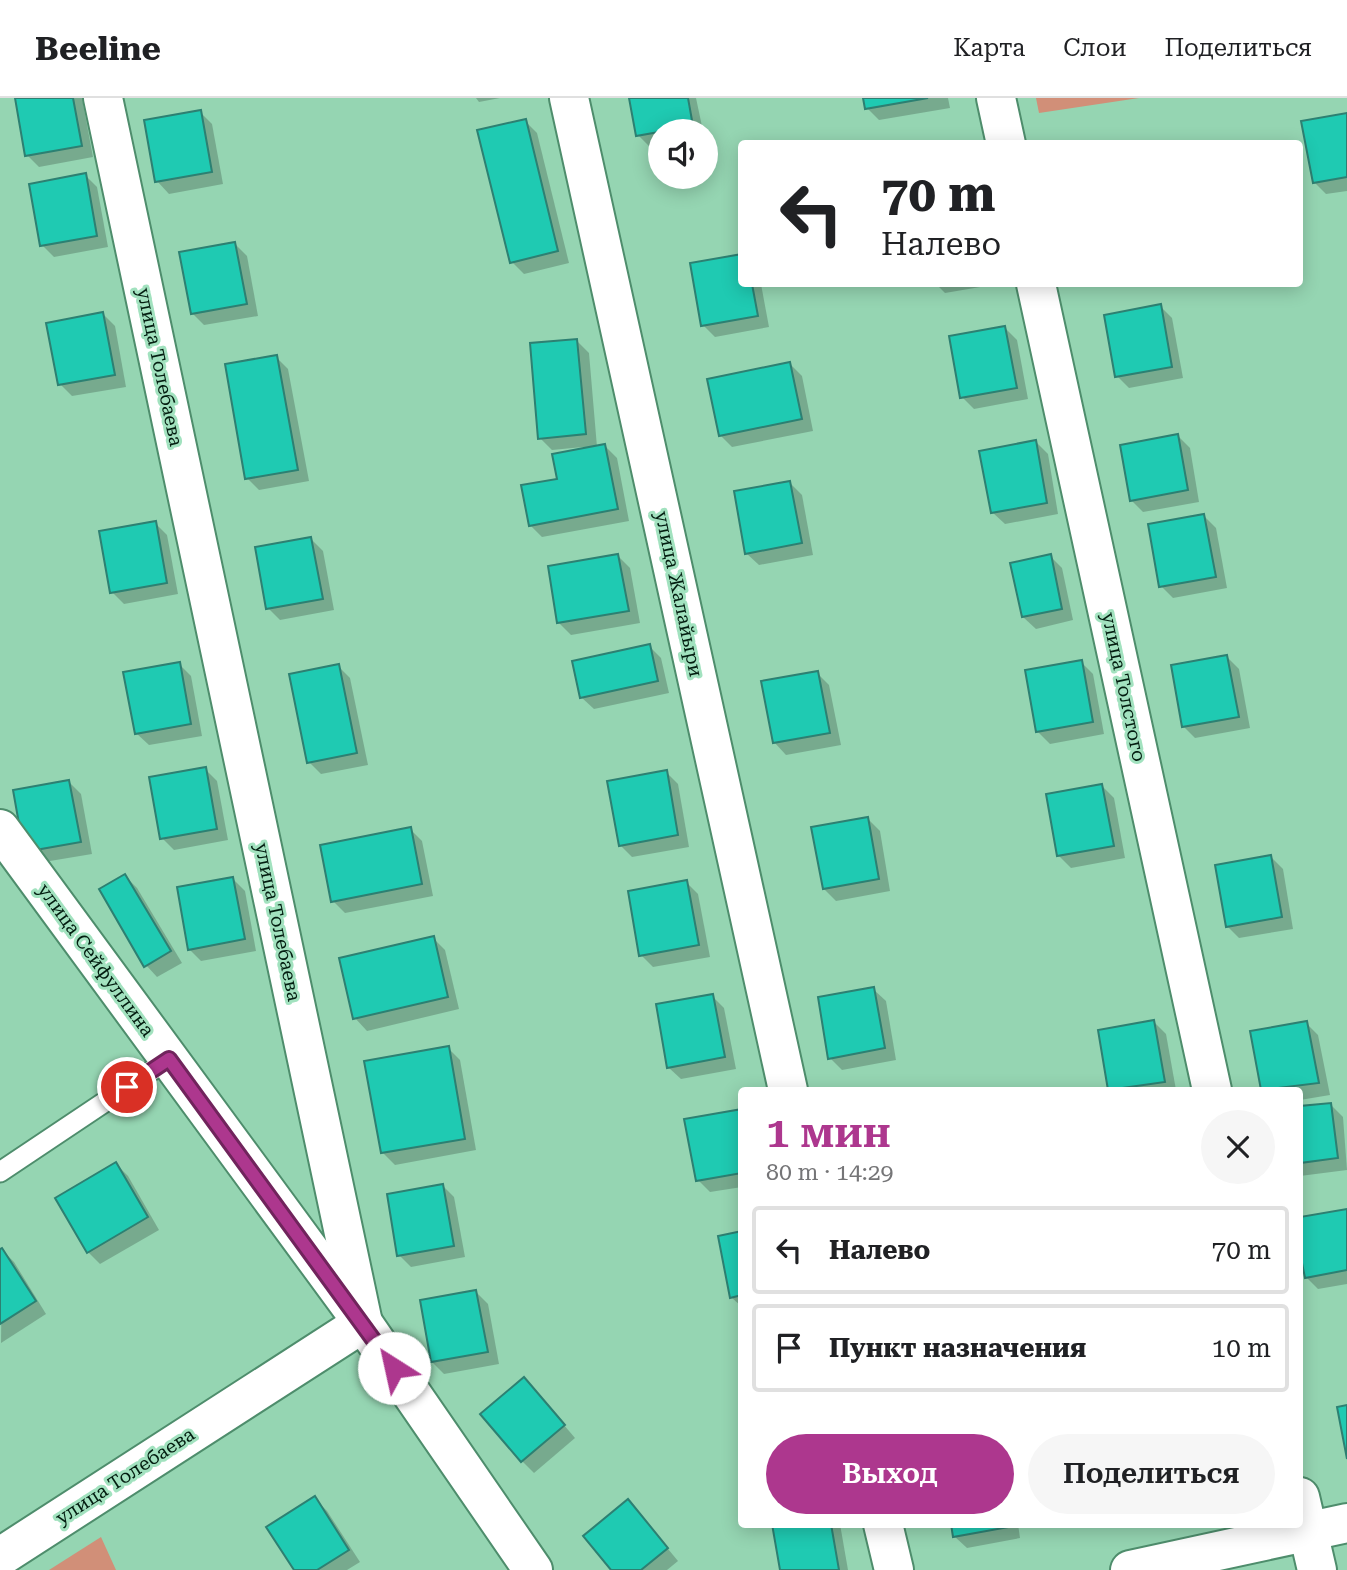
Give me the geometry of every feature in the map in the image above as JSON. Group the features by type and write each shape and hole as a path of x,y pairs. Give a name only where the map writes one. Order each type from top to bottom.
{"street":[{"name":"улица Толебаева","path":"0,1557 363,1323 103,98"},
{"name":"улица Жалайыри","path":"569,98 787,1087"},
{"path":"996,98 1005,140"},
{"name":"улица Толстого","path":"1037,287 1211,1087"},
{"name":"улица Сейфуллина","path":"0,829 363,1323 533,1570"},
{"path":"1317,1570 1304,1514 1347,1523"},
{"path":"884,1528 894,1570"},
{"path":"1130,1570 1260,1528"}],"lane":[{"path":"0,1172 169,1059"}],"shaded area":[{"path":"1036,98 1139,98 1039,113"},
{"path":"101,1537 116,1570 49,1570"}],"building":[{"path":"15,98 73,98 82,146 25,156"},
{"path":"629,98 688,98 692,119 648,119 648,134 636,136"},
{"path":"863,98 928,98 865,109"},
{"path":"201,110 212,172 155,182 144,120"},
{"path":"1347,113 1347,177 1313,183 1301,121"},
{"path":"526,119 558,251 510,263 477,130"},
{"path":"86,173 97,236 40,246 29,184"},
{"path":"235,242 247,304 191,314 179,252"},
{"path":"738,255 738,287 753,287 758,316 701,326 690,263"},
{"path":"1161,304 1172,367 1115,377 1104,315"},
{"path":"103,312 115,375 58,385 46,323"},
{"path":"1005,326 1017,388 960,398 949,336"},
{"path":"577,339 586,434 538,439 530,343"},
{"path":"277,355 298,470 245,479 225,364"},
{"path":"790,362 802,419 719,436 707,379"},
{"path":"1178,434 1188,490 1130,501 1120,445"},
{"path":"1036,440 1047,503 991,513 979,451"},
{"path":"605,444 618,509 529,526 521,485 557,479 552,454"},
{"path":"790,481 802,543 745,554 734,491"},
{"path":"1204,514 1216,577 1159,587 1148,524"},
{"path":"156,521 167,583 110,593 99,531"},
{"path":"311,537 323,599 266,609 255,547"},
{"path":"618,554 629,611 557,623 548,566"},
{"path":"1051,554 1062,609 1022,617 1010,563"},
{"path":"650,644 658,681 580,698 572,661"},
{"path":"1227,655 1239,717 1182,727 1171,665"},
{"path":"1082,660 1093,722 1036,732 1025,670"},
{"path":"180,662 191,724 135,734 123,672"},
{"path":"339,664 357,753 307,763 289,674"},
{"path":"818,671 830,733 773,743 761,681"},
{"path":"206,767 217,829 160,839 149,777"},
{"path":"667,770 678,835 619,846 607,781"},
{"path":"69,780 81,842 24,852 13,790"},
{"path":"1102,784 1114,846 1057,856 1046,794"},
{"path":"868,817 879,879 823,889 811,827"},
{"path":"411,827 422,884 331,902 320,845"},
{"path":"1271,855 1282,917 1226,927 1215,865"},
{"path":"125,874 171,951 144,967 99,889"},
{"path":"233,877 245,939 188,950 177,887"},
{"path":"687,880 699,945 639,956 628,891"},
{"path":"434,936 448,997 353,1019 339,958"},
{"path":"874,987 885,1048 828,1059 818,997"},
{"path":"713,994 725,1057 667,1068 656,1004"},
{"path":"1154,1020 1165,1082 1108,1087 1098,1030"},
{"path":"1307,1021 1319,1083 1260,1087 1250,1031"},
{"path":"449,1046 465,1139 381,1153 364,1061"},
{"path":"1331,1103 1338,1158 1303,1163 1303,1106"},
{"path":"738,1110 738,1174 696,1181 684,1119"},
{"path":"116,1162 148,1217 87,1253 55,1198"},
{"path":"443,1184 454,1246 397,1256 387,1194"},
{"path":"1347,1209 1347,1270 1305,1278 1303,1216"},
{"path":"738,1232 738,1296 730,1298 718,1236"},
{"path":"2,1248 36,1301 0,1324 0,1249"},
{"path":"476,1290 488,1352 431,1362 420,1300"},
{"path":"524,1377 565,1425 521,1462 480,1414"},
{"path":"1347,1405 1347,1459 1337,1407"},
{"path":"315,1496 349,1550 317,1570 294,1570 266,1527"},
{"path":"628,1499 668,1548 641,1570 611,1570 583,1536"},
{"path":"773,1528 832,1528 839,1570 780,1570"},
{"path":"952,1528 1003,1528 953,1537"}],"route":[{"path":"127,1087 169,1059 394,1368"}]}
